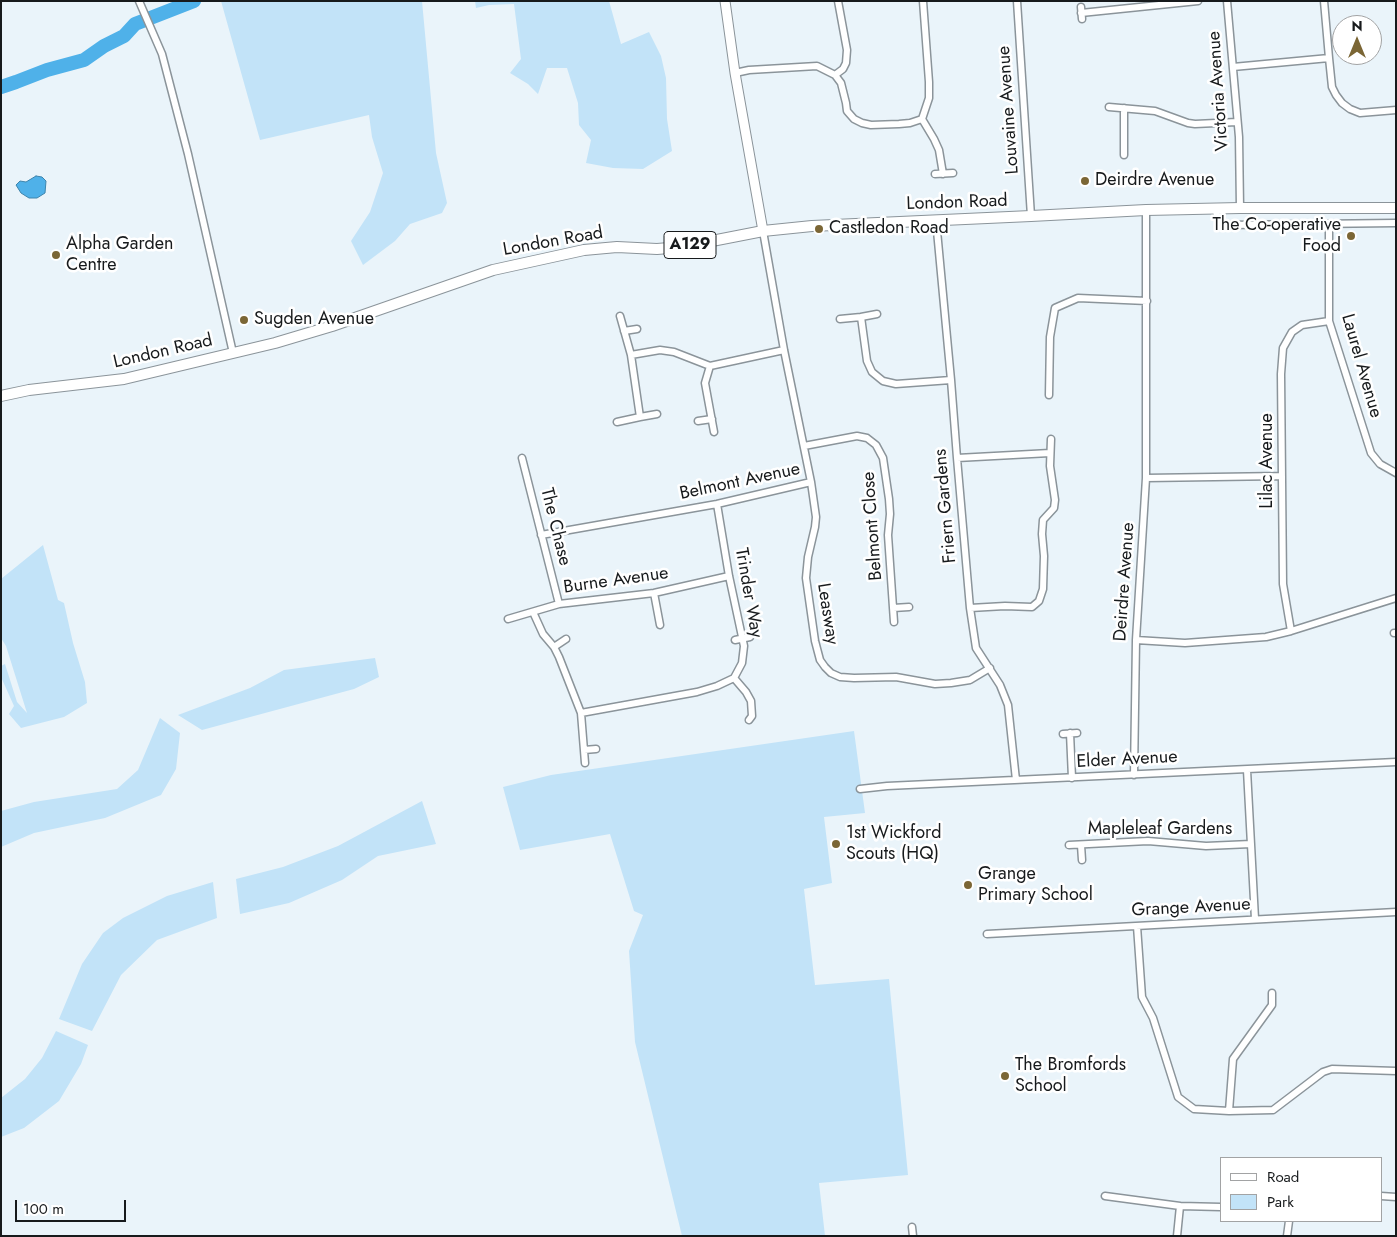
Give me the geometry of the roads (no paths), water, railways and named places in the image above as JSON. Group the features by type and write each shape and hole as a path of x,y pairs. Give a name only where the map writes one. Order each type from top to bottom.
{"main road":[{"name":"London Road","path":"1,396 29,390 124,379 275,343 332,326 483,273 584,250 617,247 657,249 681,247 763,231 812,226 1146,210 1396,208"}],"street":[{"path":"138,1 162,54 188,154 234,353"},
{"path":"725,1 735,72 763,231"},
{"path":"835,75 843,70 846,63 847,50 838,1"},
{"path":"735,72 817,66 835,75 840,83 847,111 854,119 871,125 910,123 922,118 929,98 923,1"},
{"name":"Louvaine Avenue","path":"1017,1 1031,216"},
{"path":"1081,13 1198,1"},
{"name":"Victoria Avenue","path":"1226,1 1239,137 1240,208"},
{"path":"1324,1 1332,86 1336,95 1350,110 1360,113 1396,110"},
{"path":"1233,67 1329,58"},
{"path":"1108,107 1155,111 1195,124 1237,122"},
{"path":"1124,108 1124,155"},
{"path":"922,118 939,150 944,174"},
{"path":"935,174 952,173"},
{"path":"1215,208 1218,220 1228,226 1396,223"},
{"name":"Deirdre Avenue","path":"1134,775 1136,640 1146,478 1146,210"},
{"name":"Friern Gardens","path":"936,220 970,608 976,648 1000,685 1008,704 1016,780"},
{"name":"Laurel Avenue","path":"1329,225 1330,321 1371,453 1380,464 1396,473"},
{"name":"Belmont Avenue","path":"542,535 717,504 811,482 784,350 763,231"},
{"path":"1050,396 1050,337 1055,308 1078,298 1147,301"},
{"path":"840,319 877,314"},
{"path":"620,316 631,355 640,417"},
{"path":"861,316 867,361 872,372 882,381 896,384 951,380"},
{"name":"Lilac Avenue","path":"1291,631 1284,584 1281,374 1283,348 1292,332 1302,325 1330,321"},
{"path":"624,331 636,329"},
{"path":"631,355 660,350 674,352 710,366 784,350"},
{"path":"710,366 705,383 714,432"},
{"path":"617,422 657,414"},
{"path":"698,421 712,419"},
{"name":"Belmont Close","path":"804,446 857,436 867,438 880,451 883,458 889,499 888,535 894,622"},
{"path":"970,608 1032,606 1039,601 1043,589 1043,520 1054,508 1055,500 1050,466 1051,439"},
{"path":"957,458 1050,453"},
{"name":"The Chase","path":"522,458 559,604"},
{"path":"1146,478 1282,476"},
{"name":"Leasway","path":"811,482 816,517 806,578 815,641 820,660 825,667 831,673 840,677 896,676 935,684 951,684 970,680 990,668"},
{"name":"Trinder Way","path":"717,504 739,640 744,646 742,663 734,678"},
{"name":"Burne Avenue","path":"508,619 559,604 654,593 729,576"},
{"path":"654,593 660,625"},
{"path":"1136,640 1185,643 1266,637 1396,598"},
{"path":"893,608 909,607"},
{"path":"534,612 543,634 554,647 581,713 584,763"},
{"path":"739,640 750,638"},
{"path":"554,647 566,639"},
{"path":"581,713 697,692 734,678 751,701 752,716 749,720"},
{"path":"1070,733 1072,778"},
{"path":"584,750 596,749"},
{"name":"Elder Avenue","path":"860,788 1396,762"},
{"path":"1247,770 1255,919"},
{"name":"Mapleleaf Gardens","path":"1069,845 1148,841 1206,846 1251,844"},
{"path":"1081,845 1082,860"},
{"name":"Grange Avenue","path":"987,934 1396,912"},
{"path":"1137,926 1142,997 1154,1018 1178,1098 1194,1109 1229,1111 1273,1110 1323,1072 1332,1069 1396,1071"},
{"path":"1229,1111 1233,1059 1272,1004 1272,993"},
{"path":"1105,1196 1180,1206 1220,1207"},
{"path":"1382,1196 1396,1197"},
{"path":"1177,1236 1180,1206"},
{"path":"1287,1236 1289,1222"},
{"path":"912,1227 913,1236"}],"water":[{"path":"36,176 42,177 46,181 45,193 37,198 29,198 21,193 16,185 20,181 26,182"}],"waterway":[{"path":"1,87 47,70 84,60 104,46 124,36 135,24 194,1"}],"place":[{"name":"Deirdre Avenue","path":"1085,181"},
{"name":"Castledon Road","path":"819,229"},
{"name":"The Co-operative Food","path":"1351,236"},
{"name":"Alpha Garden Centre","path":"56,255"},
{"name":"Sugden Avenue","path":"244,320"},
{"name":"1st Wickford Scouts (HQ)","path":"836,844"},
{"name":"Grange Primary School","path":"968,885"},
{"name":"The Bromfords School","path":"1005,1076"}]}
